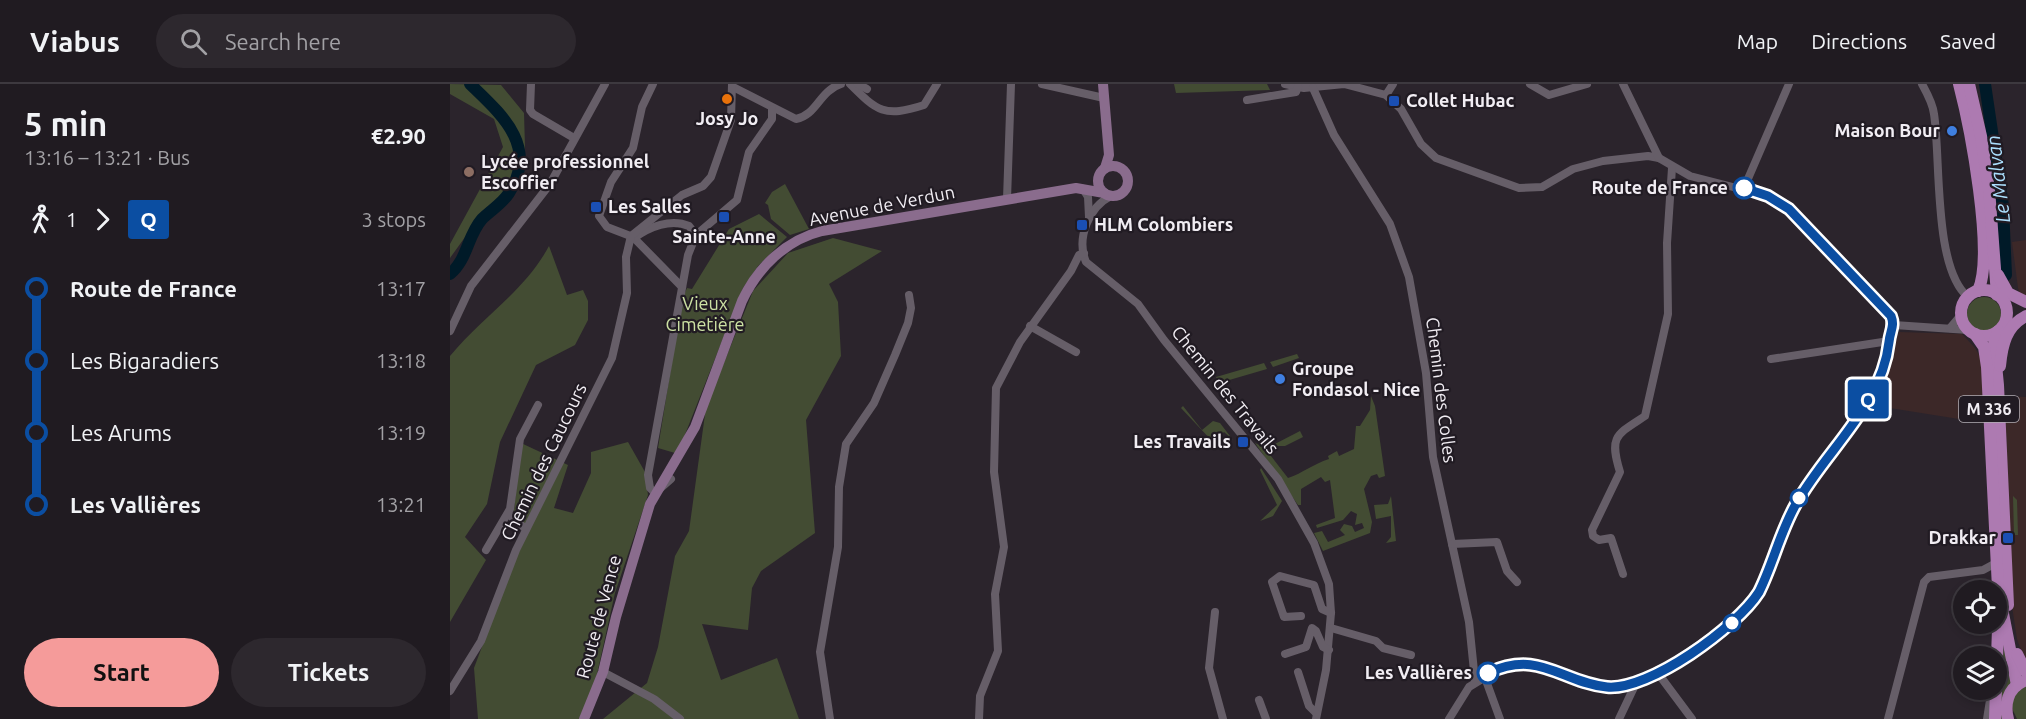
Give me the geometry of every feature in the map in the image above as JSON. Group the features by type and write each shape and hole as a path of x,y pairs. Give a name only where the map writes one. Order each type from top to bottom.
{"main road":[{"path":"1103,84 1109,155 1103,185"},
{"path":"1959,84 1977,177 1983,272 1973,294 1963,304 1961,315 1972,332 1987,336 2014,316 2026,314"},
{"path":"1969,84 1988,180 1993,262 2000,298 2007,314 2002,327"},
{"path":"1103,185 1119,195 1127,187 1128,175 1119,167 1108,141"},
{"path":"1103,185 1119,167"},
{"name":"Avenue de Verdun","path":"647,517 658,491 687,444 747,291 760,271 782,250 807,236 822,231 1103,185"},
{"path":"1993,262 2004,288 2026,304"},
{"path":"1973,294 1986,291 2000,298 2026,304"},
{"path":"1998,385 2007,335 2014,324 2026,314"},
{"name":"M 336","path":"2002,327 1994,344 1998,385 2007,601 2013,640 2026,672"},
{"name":"M 336","path":"1972,332 1984,347 1987,367 1997,580"},
{"name":"Route de Vence","path":"584,719 603,672 624,588 647,517 671,479 687,444"},
{"path":"2007,625 2021,682 2007,702 2008,719"},
{"name":"M 336","path":"1994,700 1995,719"}],"street":[{"path":"531,84 530,110 533,114 574,138"},
{"path":"450,331 471,286 550,184 605,84"},
{"path":"653,84 642,107 633,148 611,182 599,212 600,220 606,226 633,237 682,287"},
{"path":"733,86 744,95 760,100 772,109 799,119 808,114 827,90 841,84"},
{"path":"850,84 878,110 884,112 924,105 937,84"},
{"path":"858,84 866,87"},
{"path":"1007,200 1011,84"},
{"path":"1042,84 1104,98"},
{"path":"1285,84 1313,88 1344,84 1386,95 1401,109 1420,144 1436,158 1519,188 1542,187 1573,169 1603,161 1632,156 1659,158"},
{"path":"1386,95 1394,84"},
{"path":"1530,84 1549,95 1587,84"},
{"path":"1449,719 1464,692 1475,681 1508,665 1520,664 1550,669 1604,687 1624,686 1657,672 1698,648 1750,606 1766,577 1795,505 1848,432 1873,390 1886,360 1894,325 1884,308 1789,209 1768,196 1744,188 1690,176 1672,168 1659,158 1623,84"},
{"path":"1744,188 1789,84"},
{"path":"1922,84 1934,111 1940,226 1960,287 1973,294"},
{"path":"633,237 682,195 703,186 711,177 719,160 734,102 733,86"},
{"path":"1247,100 1296,92 1298,87"},
{"name":"Chemin des Colles","path":"1313,88 1334,135 1390,225 1409,277 1426,373 1433,457 1469,622 1475,681"},
{"path":"734,102 744,95"},
{"path":"658,491 651,473 651,464 688,255 696,235 736,200 749,152 772,119 772,109"},
{"path":"1623,574 1611,538 1599,540 1593,536 1592,530 1620,472 1614,452 1615,439 1618,434 1645,416 1662,345 1668,314 1667,243 1672,168"},
{"path":"1089,217 1103,185"},
{"path":"979,719 980,696 998,651 995,594 1004,547 994,472 996,388 1004,369 1030,326 1071,271 1085,257 1089,217 1088,197 1079,188"},
{"path":"633,237 650,228 672,223 689,226 696,235"},
{"name":"Chemin des Caucours","path":"450,691 481,640 526,529 612,358 627,293 626,257 633,237"},
{"name":"Chemin des Travails","path":"1085,257 1138,304 1164,340 1278,479 1321,558 1329,584 1331,628 1316,716"},
{"path":"830,719 820,652 838,548 839,487 846,444 874,403 895,355 908,323 911,308 909,295"},
{"path":"1950,328 1961,315"},
{"path":"1894,325 1950,328 1972,332"},
{"path":"1030,326 1076,352"},
{"path":"1772,359 1889,341"},
{"path":"486,550 499,524 508,514 520,440 538,405"},
{"name":"Route de Vence","path":"658,491 671,479"},
{"path":"508,514 526,529"},
{"path":"1452,544 1497,542 1506,571 1517,582"},
{"path":"1888,719 1924,582 1929,577 1983,570 1996,563"},
{"path":"1301,616 1284,617 1272,582 1280,576 1314,585 1322,609 1331,613"},
{"path":"1215,612 1209,668 1223,719"},
{"path":"1285,654 1306,647 1312,628 1316,631 1323,647 1329,650"},
{"path":"1331,628 1376,641 1383,648 1411,655"},
{"path":"603,672 654,699 680,719"},
{"name":"Chemin des Travails","path":"1298,672 1316,716"},
{"path":"1657,672 1692,719"},
{"path":"1484,675 1500,719"},
{"path":"1619,719 1637,681"},
{"path":"1259,699 1266,719"},
{"path":"1987,719 1991,700"}],"shaded area":[{"path":"2026,240 2026,298 2020,295 2018,288 2012,242"},
{"path":"1899,332 1962,334 1982,360 1984,423 1871,405"},
{"path":"2005,396 2026,397 2026,665 2017,639 2011,600"}],"green space":[{"path":"450,84 501,85 524,113 525,147 518,181 486,208 450,258 450,244 503,147 494,119 450,94"},
{"path":"1174,84 1267,84 1270,90 1176,93"},
{"path":"785,184 809,229 790,235 771,219 768,205 765,203 772,192"},
{"name":"Vieux Cimetière","path":"759,214 787,237 758,266 743,288 684,437 675,453 658,448 682,300 687,288 692,289 729,229"},
{"path":"833,238 882,251 829,284 838,302 841,356 806,420 815,533 761,571 752,588 748,630 702,624 721,680 777,658 799,719 603,719 647,683 658,647 675,556 689,531 706,407 753,291 788,253"},
{"path":"549,246 567,295 583,290 588,301 588,320 575,345 536,365 500,442 487,504 465,537 486,560 450,622 450,356 528,277"},
{"path":"1984,297 1996,302 2001,314 1996,326 1984,331 1972,326 1967,314 1972,302"},
{"path":"1297,354 1299,358 1273,367 1270,362"},
{"path":"1264,363 1267,369 1219,383 1216,377"},
{"path":"1371,396 1375,406 1385,476 1379,478 1377,474 1371,476 1364,489 1372,522 1370,533 1323,551 1314,533 1322,531 1328,542 1345,535 1340,530 1344,524 1352,526 1355,532 1364,528 1362,523 1355,525 1357,514 1351,511 1343,520 1317,528 1316,525 1335,518 1330,480 1325,482 1321,477 1301,489 1301,505 1298,505 1255,443 1264,447 1288,478 1293,476 1329,459 1328,456 1337,451 1339,456 1354,449 1356,426 1360,426 1370,410"},
{"path":"1183,406 1202,430 1213,421 1220,423 1233,440 1224,432 1213,442 1181,408"},
{"path":"1300,431 1303,437 1285,446 1271,446"},
{"path":"628,442 645,472 648,495 615,593 595,683 579,719 478,719 474,668 525,532 513,519 521,443 568,465 554,508 573,513 591,473 591,452"},
{"path":"1261,468 1282,501 1273,516 1260,521 1277,505"},
{"path":"1391,496 1396,541 1386,543 1391,537 1391,516 1376,519 1374,505 1388,504"},
{"path":"2013,496 2017,500 2018,535 2014,535"},
{"path":"2007,654 2013,675 2004,719 1998,719 2000,700 2007,700"},
{"path":"2026,685 2026,719 2017,719 2010,704 2013,696"}],"waterway":[{"path":"450,274 456,268 482,219 509,193 517,176 520,160 518,146 504,119 470,84"},
{"name":"Le Malvan","path":"1985,84 2003,206 2006,275"}],"bus line":[{"name":"Q","path":"1488,673 1508,665 1531,665 1604,687 1624,686 1657,672 1698,648 1732,623 1750,606 1766,577 1795,505 1848,432 1873,390 1888,351 1890,333 1894,325 1891,316 1789,209 1779,201 1744,188"}],"place":[{"name":"Josy Jo","path":"727,99"},
{"name":"Collet Hubac","path":"1394,101"},
{"name":"Maison Bour","path":"1952,131"},
{"name":"Lycée professionnel Escoffier","path":"469,172"},
{"name":"Route de France","path":"1744,188"},
{"name":"Les Salles","path":"596,207"},
{"name":"Sainte-Anne","path":"724,217"},
{"name":"HLM Colombiers","path":"1082,225"},
{"name":"Groupe Fondasol - Nice","path":"1280,379"},
{"name":"Les Travails","path":"1243,442"},
{"name":"Drakkar","path":"2008,538"},
{"name":"Les Vallières","path":"1488,673"}]}
